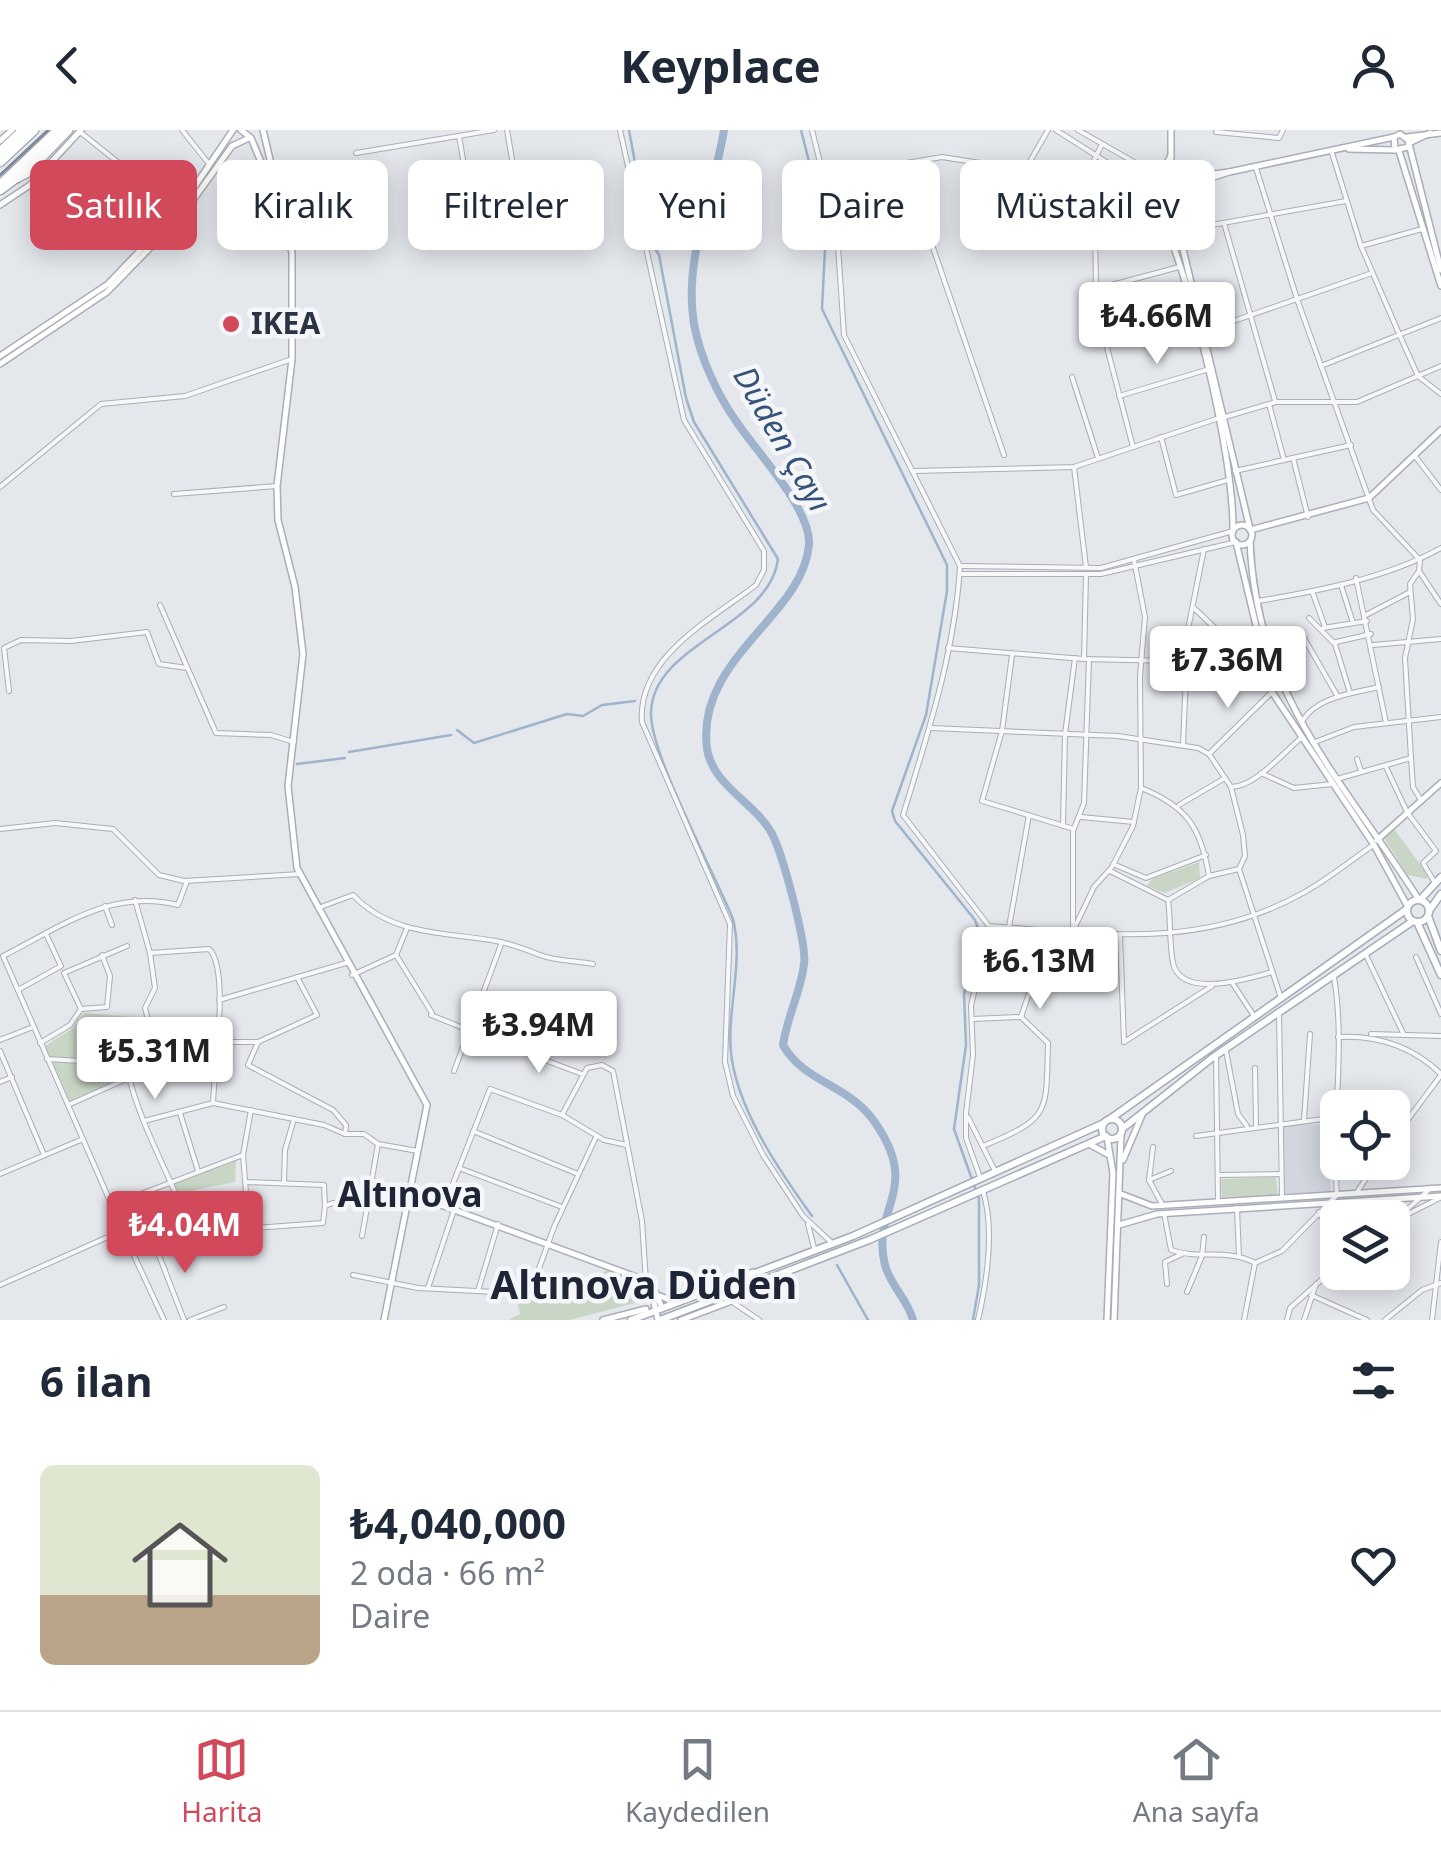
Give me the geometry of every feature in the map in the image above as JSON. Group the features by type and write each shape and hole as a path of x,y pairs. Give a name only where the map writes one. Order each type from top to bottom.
{"highway":[{"path":"0,152 23,130"},
{"path":"0,162 34,130"},
{"path":"0,187 58,130"},
{"path":"0,187 14,182 68,130"}],"main road":[{"path":"766,1275 1107,1121 1420,900 1438,880"},
{"path":"631,1320 661,1317 869,1240 1086,1143 1122,1132 1147,1106 1216,1055 1429,914 1441,894"},
{"path":"1420,900 1441,951"},
{"path":"1407,908 1441,976"},
{"path":"1107,1121 1119,1121 1122,1132"},
{"path":"1106,1137 1107,1121"}],"street":[{"path":"0,142 12,130"},
{"path":"182,130 209,164"},
{"path":"197,185 233,130"},
{"path":"241,130 250,138 260,160"},
{"path":"356,153 494,130"},
{"path":"460,136 474,224 519,200 507,130"},
{"path":"620,130 684,420 764,551 764,570 756,585 674,649 654,672 642,697 642,722 730,924 724,1062 733,1096 763,1155 804,1216 814,1239 812,1253"},
{"path":"812,130 820,160"},
{"path":"926,160 942,157 1025,170 1048,130"},
{"path":"1056,130 1104,160"},
{"path":"1078,130 1131,160"},
{"path":"1171,130 1171,160"},
{"path":"1216,132 1279,138 1283,130"},
{"path":"55,160 81,131 117,160"},
{"path":"197,191 232,146 263,131 270,160"},
{"path":"1349,149 1397,150 1430,133 1441,133"},
{"path":"1215,174 1394,137 1408,142"},
{"path":"1394,137 1412,184 1441,286"},
{"path":"1408,142 1441,270"},
{"path":"1096,289 1097,155 1102,144"},
{"path":"1332,152 1372,273 1418,376 1441,394"},
{"path":"1168,160 1171,155"},
{"path":"1256,167 1297,299 1368,498 1374,510 1420,560 1420,571 1410,592 1411,640 1406,658 1412,785 1421,800"},
{"path":"1215,176 1228,172"},
{"path":"14,182 30,174"},
{"path":"0,206 30,181"},
{"path":"1215,225 1346,201"},
{"path":"1224,223 1284,460"},
{"path":"1362,246 1422,229"},
{"path":"0,356 108,284 142,250"},
{"path":"0,364 97,300 145,250"},
{"path":"291,250 292,359 277,486 278,520 295,586 302,640 288,786 300,874 352,976 427,1105 384,1320"},
{"path":"838,250 844,335 960,566 931,728 903,814 989,926 1120,936 1173,935 1253,914 1302,894 1375,842 1441,782"},
{"path":"934,250 1004,455"},
{"path":"1173,250 1251,534 1258,601 1273,669 1335,781 1420,900"},
{"path":"1183,250 1205,331 1234,531 1263,663 1272,692 1335,781"},
{"path":"1133,447 1092,290 1179,266"},
{"path":"1205,331 1372,273"},
{"path":"1104,345 1192,317"},
{"path":"1321,366 1441,318"},
{"path":"0,487 100,404 185,396 292,359"},
{"path":"912,471 1074,467 1272,403 1357,402 1441,366"},
{"path":"1118,397 1206,370"},
{"path":"1072,376 1098,458"},
{"path":"960,574 1086,576 1136,568 1236,542 1273,526 1368,498 1441,430"},
{"path":"1161,437 1176,495 1228,480"},
{"path":"1235,471 1351,446"},
{"path":"1415,456 1441,490"},
{"path":"1293,458 1308,517"},
{"path":"1074,467 1086,568"},
{"path":"174,494 277,486"},
{"path":"960,566 1086,568 1134,560 1241,526 1251,534"},
{"path":"1258,601 1340,585 1420,560 1441,548"},
{"path":"1183,745 1188,629 1204,549"},
{"path":"1021,1017 1043,959 1071,932 1134,822 1142,788 1144,617 1134,560"},
{"path":"1420,571 1441,604"},
{"path":"1086,576 1086,734 1081,817 1074,829 1071,932 1076,944 1102,962"},
{"path":"1356,578 1371,634 1386,723"},
{"path":"1340,585 1354,623"},
{"path":"1312,592 1323,628"},
{"path":"1323,628 1354,623 1410,592"},
{"path":"160,605 216,734 270,735 294,742"},
{"path":"1194,608 1220,633 1234,662"},
{"path":"1309,618 1334,642 1350,693"},
{"path":"9,691 4,648 21,640 71,642 147,632 159,664 187,668"},
{"path":"1301,634 1338,698"},
{"path":"1334,642 1371,634"},
{"path":"1373,645 1441,639"},
{"path":"948,648 1087,659 1263,663"},
{"path":"1012,654 1002,731 982,802 1074,829"},
{"path":"1063,826 1065,734 1075,658"},
{"path":"1301,724 1309,712 1338,698 1378,687"},
{"path":"1209,754 1272,692"},
{"path":"1313,743 1354,727 1441,717"},
{"path":"931,728 1140,739 1183,745 1209,754 1231,787 1245,856 1239,869 1281,998"},
{"path":"1231,787 1239,787 1260,773 1301,738"},
{"path":"1260,773 1294,788 1386,768 1411,758"},
{"path":"1358,759 1361,771"},
{"path":"1386,768 1407,812 1436,851 1423,863 1438,880"},
{"path":"1179,805 1225,778"},
{"path":"1142,788 1179,805 1206,855 1209,876"},
{"path":"1009,927 1029,815"},
{"path":"1081,817 1134,822"},
{"path":"0,828 55,822 113,829 159,874 187,881 300,874"},
{"path":"1375,842 1407,908"},
{"path":"1113,864 1146,878 1206,855"},
{"path":"1168,900 1209,876 1239,869"},
{"path":"1109,870 1168,900"},
{"path":"164,1320 120,1231 2,956 105,906 134,898 178,905 187,881"},
{"path":"318,908 354,895 366,911 407,928 502,942 543,957 593,964"},
{"path":"134,898 150,953 155,988 146,1008 160,1064"},
{"path":"1168,900 1177,971 1212,985 1233,984 1272,972"},
{"path":"105,906 112,925"},
{"path":"980,1177 966,1138 966,1113 974,983 989,926"},
{"path":"352,976 396,954 407,928"},
{"path":"46,934 81,1009"},
{"path":"1120,936 1124,1042 1212,985"},
{"path":"454,1071 502,942"},
{"path":"64,973 127,946"},
{"path":"150,953 212,950 219,1000 214,1103"},
{"path":"1052,950 1094,977"},
{"path":"1365,953 1403,1033"},
{"path":"396,954 432,1014 468,1030"},
{"path":"81,1009 107,1007 110,976 102,955"},
{"path":"1416,956 1441,1014"},
{"path":"1043,959 1093,989"},
{"path":"219,1000 346,963"},
{"path":"18,990 61,966"},
{"path":"1333,975 1340,1010 1336,1090"},
{"path":"68,1105 216,1042 258,1042 317,1015 297,977"},
{"path":"1233,984 1254,1016"},
{"path":"40,1043 70,1026 81,1009"},
{"path":"1279,1012 1282,1198"},
{"path":"972,1018 1021,1017 1048,1044 1044,1106 1039,1117 1020,1131 983,1146"},
{"path":"0,1040 33,1026"},
{"path":"1338,1037 1403,1033 1441,1036"},
{"path":"1304,1120 1310,1034"},
{"path":"1368,1035 1421,1054 1441,1074 1410,1117"},
{"path":"258,1042 248,1065 333,1110 346,1125 345,1134"},
{"path":"508,1046 582,1074"},
{"path":"1226,1049 1238,1114 1248,1126"},
{"path":"0,1051 44,1155"},
{"path":"1216,1055 1218,1201"},
{"path":"47,1059 118,1068 129,1078 160,1166 171,1181 193,1239"},
{"path":"562,1114 582,1074 594,1065 613,1071 651,1290 661,1317"},
{"path":"1255,1068 1256,1125"},
{"path":"0,1082 12,1076"},
{"path":"445,1204 490,1089 562,1114 596,1137 627,1145"},
{"path":"144,1121 214,1103 324,1124 345,1134 364,1134 378,1144 418,1152"},
{"path":"1121,1168 1147,1106"},
{"path":"249,1229 243,1155 251,1110"},
{"path":"180,1112 198,1171"},
{"path":"966,1113 995,1171"},
{"path":"1196,1136 1320,1119"},
{"path":"284,1182 285,1150 294,1120"},
{"path":"473,1131 578,1174"},
{"path":"1110,1320 1122,1132"},
{"path":"576,1286 532,1288 562,1207 596,1137"},
{"path":"1106,1137 1112,1162 1110,1320"},
{"path":"0,1174 83,1139"},
{"path":"1086,1143 1102,1147 1112,1162"},
{"path":"362,1236 378,1144"},
{"path":"1153,1147 1149,1180 1164,1210 1171,1250 1239,1257 1255,1263 1282,1251 1319,1212"},
{"path":"110,1206 243,1155"},
{"path":"458,1167 562,1207"},
{"path":"1149,1180 1171,1171"},
{"path":"1218,1175 1280,1174"},
{"path":"1337,1180 1337,1195"},
{"path":"1356,1193 1365,1180"},
{"path":"130,1247 249,1229 323,1223 324,1184 244,1182"},
{"path":"1119,1224 1164,1210 1218,1201 1431,1188 1441,1194"},
{"path":"1410,1207 1431,1188"},
{"path":"978,1320 987,1251 987,1204 982,1189"},
{"path":"1120,1194 1164,1210 1320,1203"},
{"path":"1360,1200 1441,1194"},
{"path":"1410,1212 1441,1194"},
{"path":"1331,1200 1337,1195"},
{"path":"325,1206 411,1198 445,1204 547,1243 670,1300 736,1274 766,1275"},
{"path":"428,1289 455,1208"},
{"path":"1237,1208 1239,1257"},
{"path":"804,1216 834,1244"},
{"path":"478,1292 498,1224"},
{"path":"0,1285 120,1231"},
{"path":"1187,1292 1202,1256 1204,1236"},
{"path":"1432,1320 1441,1242"},
{"path":"154,1244 187,1320 224,1307"},
{"path":"1167,1284 1165,1262 1182,1254"},
{"path":"1244,1320 1255,1263"},
{"path":"681,1320 752,1293 766,1275"},
{"path":"354,1276 428,1289 496,1292"},
{"path":"1304,1320 1318,1280"},
{"path":"1287,1320 1290,1308 1318,1280"},
{"path":"1385,1320 1439,1283"},
{"path":"1311,1295 1366,1320"},
{"path":"731,1302 759,1320"},
{"path":"603,1320 646,1309"}],"shaded area":[{"path":"1320,1124 1320,1180 1330,1180 1331,1191 1284,1194 1282,1126"}],"green space":[{"path":"1394,829 1428,875 1427,879 1408,875 1384,838"},
{"path":"1199,862 1200,878 1165,893 1147,886 1152,879"},
{"path":"84,1013 144,1018 155,1063 70,1101 45,1046 73,1028"},
{"path":"236,1161 235,1182 179,1193 174,1184"},
{"path":"1276,1177 1278,1195 1222,1197 1221,1179"},
{"path":"607,1270 638,1279 650,1299 570,1320 508,1320 520,1314 516,1295 583,1288"}],"waterway":[{"path":"629,130 649,239 659,255 694,422 778,559 770,582 755,602 670,669 656,689 651,713 653,732 733,919 737,955 730,1030 738,1086 765,1145 812,1216"},
{"name":"Düden Çayı","path":"724,130 696,250 694,324 716,387 792,497 809,544 803,570 789,594 717,689 708,717 707,749 725,784 771,832 793,898 804,964 783,1045 802,1067 861,1106 886,1142 894,1162 893,1196 882,1245 885,1265 913,1320"},
{"path":"801,130 826,229 822,309 947,565 947,591 926,715 892,811 895,821 975,920 980,934 964,994 966,1045 954,1129 979,1199 979,1285 973,1320"},
{"path":"457,730 474,743 567,714 583,716 602,705 635,701"},
{"path":"349,752 451,735"},
{"path":"297,764 345,758"},
{"path":"837,1265 868,1320"}],"tram line":[{"path":"0,175 48,130"}],"place":[{"name":"IKEA","path":"231,324"}],"district":[{"name":"Altınova","path":"410,1195"},
{"name":"Altınova Düden","path":"644,1285"}]}
